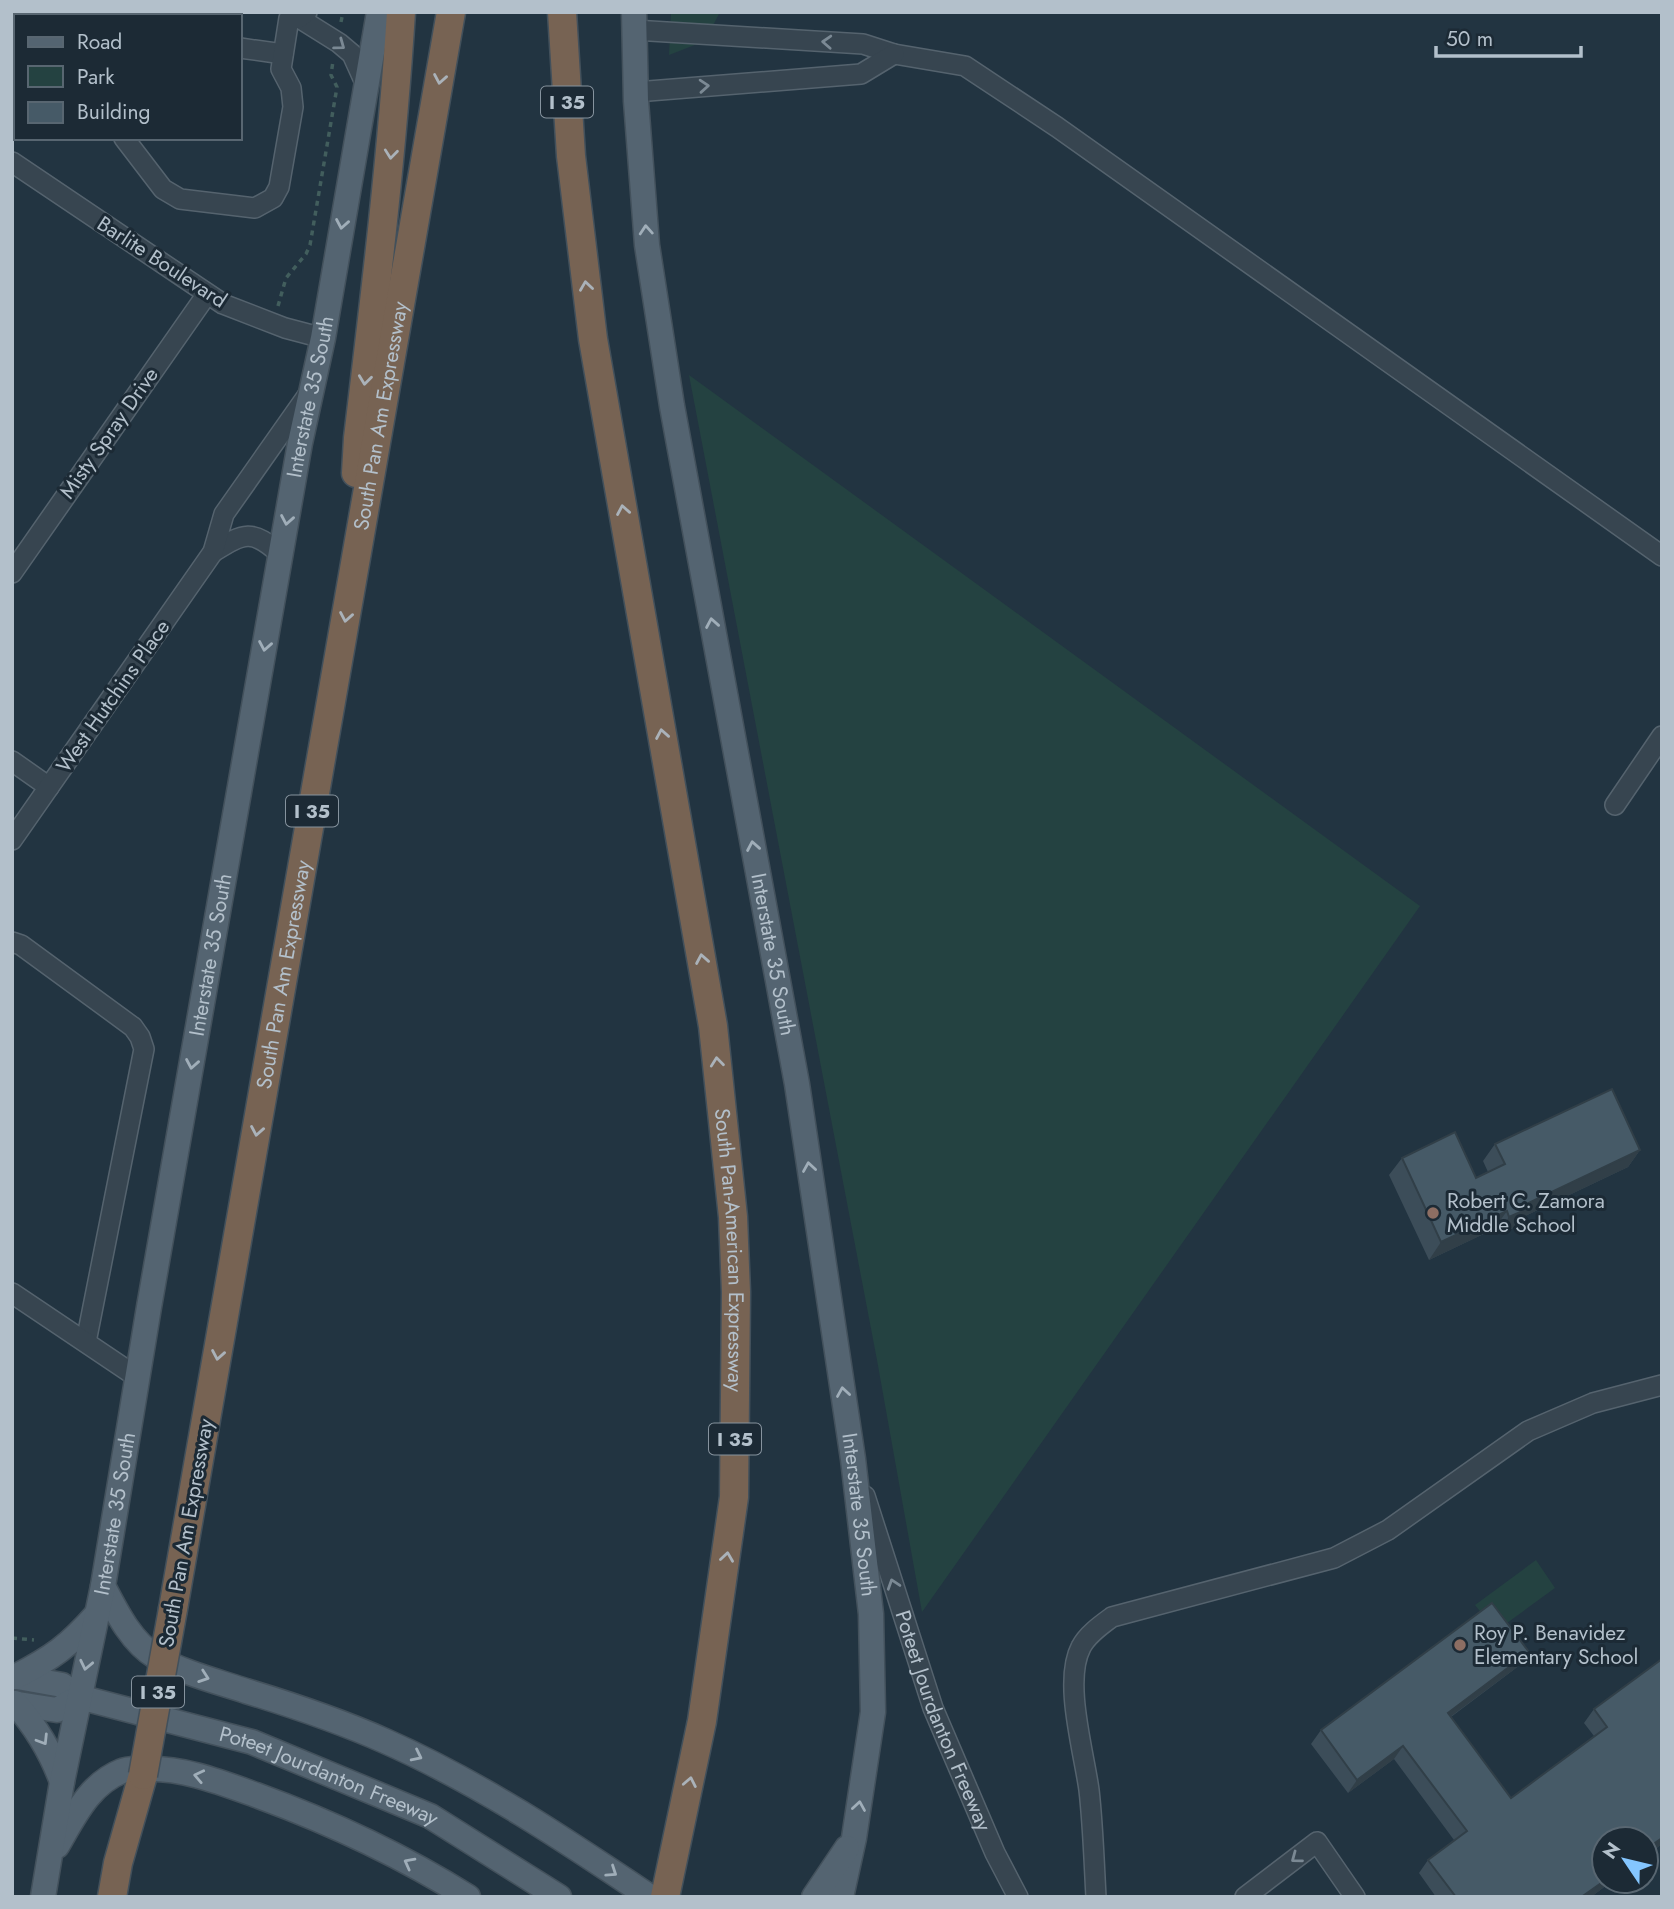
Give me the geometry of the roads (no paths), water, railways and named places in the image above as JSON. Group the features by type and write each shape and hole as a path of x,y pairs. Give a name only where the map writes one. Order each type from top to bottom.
{"highway":[{"path":"353,576 358,438 384,222 401,12"},
{"name":"South Pan Am Expressway","path":"128,1897 144,1775 451,12"},
{"name":"I 35","path":"562,12 571,156 576,191"},
{"path":"576,191 581,12"},
{"name":"South Pan-American Expressway","path":"576,191 593,338 713,1026 733,1217 736,1280 734,1497 702,1721 665,1897"},
{"path":"112,1897 118,1863 144,1775"}],"main road":[{"name":"Interstate 35 South","path":"43,1897 62,1782 103,1586 281,555 323,338 379,12"},
{"name":"Interstate 35 South","path":"634,21 636,92 647,245 668,379 797,1084 853,1459 871,1614 873,1712 854,1838 841,1897"},
{"path":"103,1586 133,1636 155,1656 198,1676 385,1741 453,1774 552,1832 650,1897"},
{"path":"13,1677 54,1657 97,1614"},
{"name":"Poteet Jourdanton Freeway","path":"13,1677 62,1685 79,1697 252,1742 430,1816 559,1897"},
{"path":"13,1703 57,1710 79,1697"},
{"path":"13,1703 42,1737 62,1782"},
{"path":"50,1860 89,1795 103,1781 124,1769 162,1768 211,1779 298,1810 362,1838 433,1875 468,1897"},
{"path":"814,1897 854,1838"}],"street":[{"path":"126,140 163,189 180,199 256,208 272,198 279,187 282,174 293,107 290,88 281,69 293,15 352,54 366,85"},
{"path":"634,21 863,44 894,54 965,66 1058,127 1662,556"},
{"path":"242,48 283,54"},
{"path":"636,92 861,74 894,54"},
{"name":"Barlite Boulevard","path":"12,162 207,294 245,314 323,338"},
{"name":"Misty Spray Drive","path":"12,573 207,294"},
{"name":"West Hutchins Place","path":"12,840 213,552 224,514 311,391"},
{"name":"West Hutchins Place","path":"213,552 238,536 254,535 266,541 281,555"},
{"path":"1615,805 1662,736"},
{"path":"12,761 49,787"},
{"path":"12,942 21,945 133,1027 144,1049 86,1342"},
{"path":"13,1299 86,1342 137,1377"},
{"path":"1096,1897 1088,1790 1073,1672 1081,1646 1096,1629 1112,1617 1334,1558 1388,1531 1528,1431 1593,1403 1662,1385"},
{"name":"Poteet Jourdanton Freeway","path":"853,1459 933,1708 995,1853 1018,1897"},
{"path":"1245,1897 1317,1842 1355,1897"}],"place":[{"name":"Robert C. Zamora Middle School","path":"1433,1213"},
{"name":"Roy P. Benavidez Elementary School","path":"1460,1645"}]}
